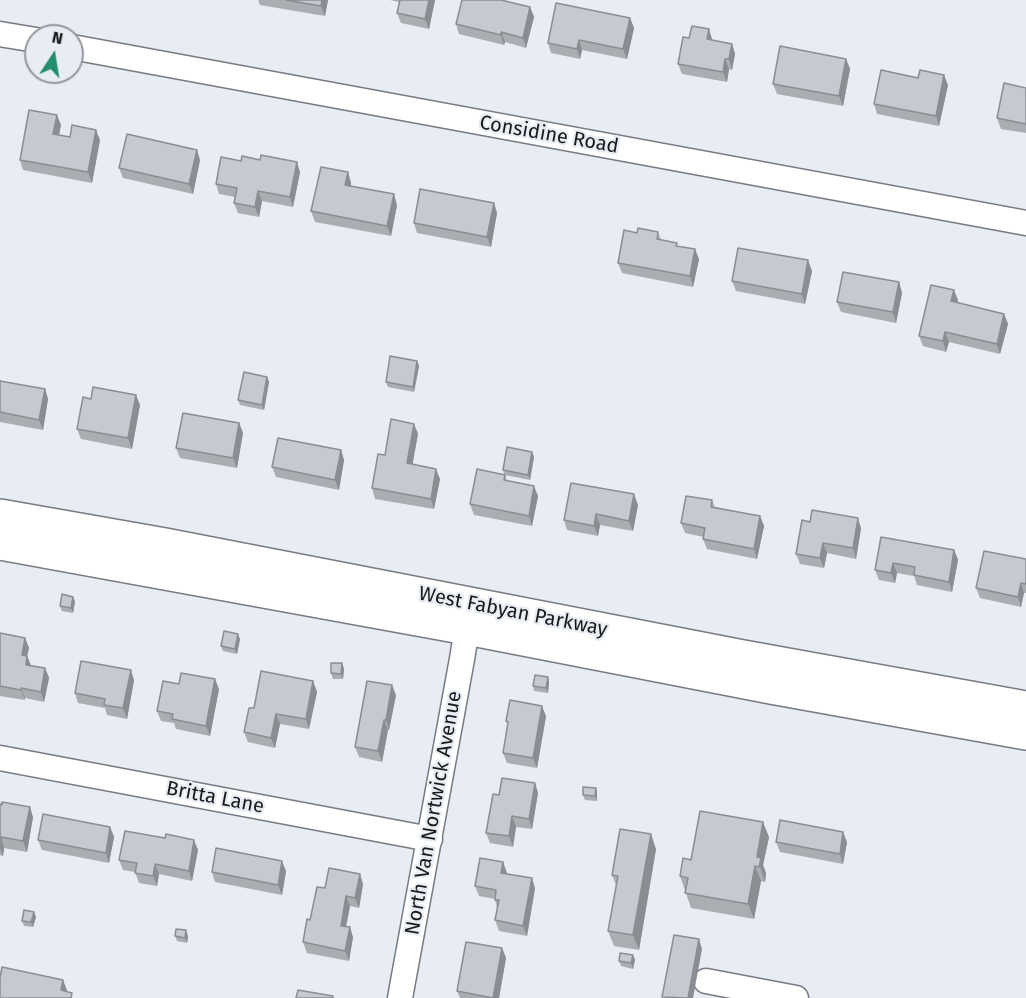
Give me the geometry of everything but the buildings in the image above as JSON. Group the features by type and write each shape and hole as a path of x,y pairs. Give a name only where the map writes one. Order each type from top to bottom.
{"main road":[{"name":"West Fabyan Parkway","path":"0,516 165,545 771,662 1026,708"},
{"name":"West Fabyan Parkway","path":"0,543 1026,733"}],"street":[{"path":"0,34 24,38"},
{"name":"Considine Road","path":"84,49 1026,223"},
{"name":"North Van Nortwick Avenue","path":"400,998 466,628"},
{"name":"Britta Lane","path":"0,758 430,838"},
{"path":"706,981 796,998"}]}
